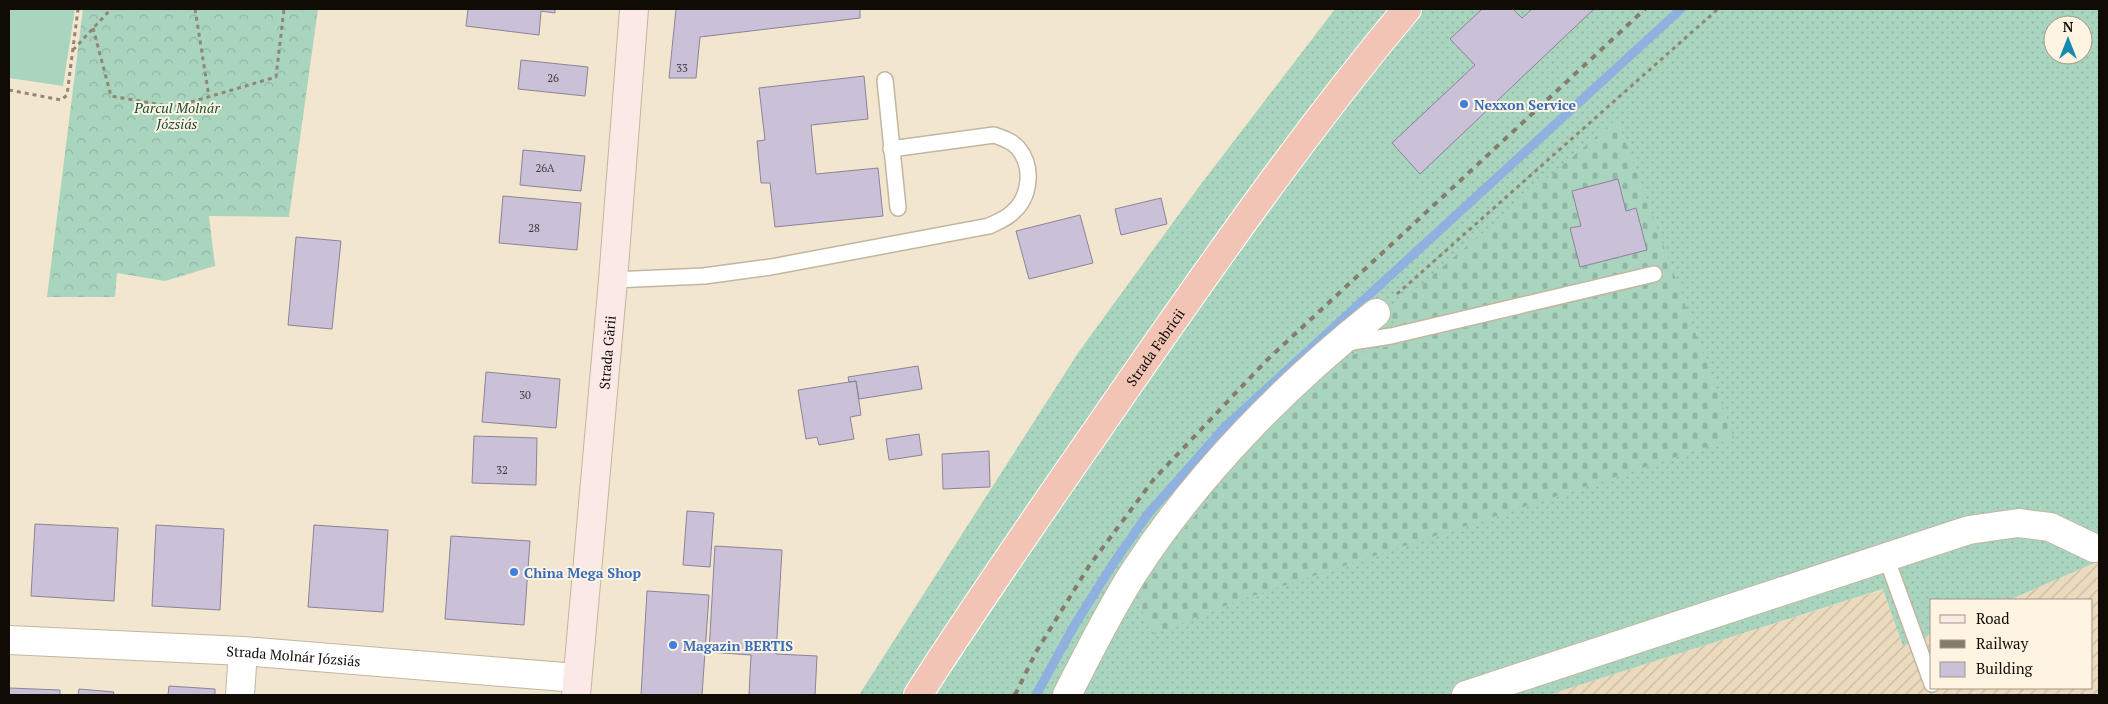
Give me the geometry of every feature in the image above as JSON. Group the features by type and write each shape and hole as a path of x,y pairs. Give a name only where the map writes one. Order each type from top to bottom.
{"highway":[{"name":"Strada Fabricii","path":"918,695 966,619 1191,295 1353,74 1407,9"}],"main road":[{"name":"Strada Gării","path":"576,686 613,280 634,9"}],"street":[{"path":"1067,695 1134,572 1200,484 1265,412 1337,344 1376,313"},
{"path":"1466,695 1969,530 2018,523 2050,527 2094,548"},
{"name":"Strada Molnár Józsiás","path":"9,640 243,651 576,686"},
{"path":"240,695 243,651"}],"lane":[{"path":"885,80 898,208"},
{"path":"613,280 704,276 771,267 988,226 1012,213 1026,194 1028,172 1025,157 1007,139 994,135 891,149"},
{"path":"1337,344 1391,336 1654,274"},
{"path":"1886,557 1930,678"}],"path":[{"path":"9,90 61,100 66,95 78,9"},
{"path":"72,51 111,9"},
{"path":"195,9 209,97"},
{"path":"93,28 111,96 174,107 276,77 284,9"},
{"path":"1376,313 1718,9"}],"shaded area":[{"path":"2099,561 2099,695 1548,695 1884,589 1903,646 1930,635 1930,689 2093,689 2093,599 2011,599"}],"green space":[{"path":"9,9 75,9 63,86 9,78"},
{"name":"Parcul Molnár Józsiás","path":"83,9 318,9 289,217 209,216 215,266 165,281 117,273 115,297 47,297"},
{"path":"1335,9 2099,9 2099,561 2011,599 1930,599 1930,635 1903,646 1883,589 1548,695 859,695 1078,353 1198,188"},
{"path":"1617,119 1734,438 1240,600 1154,634 1142,611 1138,585 1273,421 1351,355 1402,343 1389,312"}],"building":[{"path":"468,9 555,9 555,13 541,11 539,35 466,26"},
{"path":"676,9 860,9 860,18 700,37 696,78 669,78"},
{"name":"Nexxon Service","path":"1482,9 1513,9 1522,18 1532,9 1594,9 1420,174 1392,143 1475,65 1450,39"},
{"path":"521,60 588,67 585,96 518,89"},
{"path":"864,76 868,119 811,125 816,174 878,168 883,216 775,227 770,183 761,183 757,141 765,140 759,88"},
{"path":"523,150 585,156 581,191 520,185"},
{"path":"1618,179 1626,211 1636,208 1647,250 1580,267 1570,228 1581,226 1572,191"},
{"path":"503,196 581,203 577,250 499,243"},
{"path":"1161,198 1167,224 1121,235 1115,209"},
{"path":"1080,215 1093,263 1029,279 1016,231"},
{"path":"296,237 341,241 332,329 288,325"},
{"path":"918,366 922,389 859,399 856,381 849,382 848,377"},
{"path":"486,372 560,379 556,428 482,422"},
{"path":"856,381 861,415 850,417 854,439 819,445 817,437 806,439 798,390"},
{"path":"919,434 922,455 889,460 886,439"},
{"path":"474,436 537,438 536,485 472,483"},
{"path":"989,451 990,487 943,489 942,454"},
{"path":"687,511 714,513 710,567 683,565"},
{"path":"35,524 118,528 114,601 31,596"},
{"path":"156,525 224,529 220,610 152,606"},
{"path":"314,525 388,530 383,612 308,607"},
{"path":"451,536 530,541 524,625 445,619"},
{"path":"715,546 782,550 776,654 817,656 815,695 749,695 751,655 709,652"},
{"path":"647,591 709,595 702,695 641,695"},
{"path":"169,686 215,689 215,695 168,695"},
{"path":"9,688 60,690 60,695 9,695"},
{"path":"79,689 114,692 113,695 78,695"}],"waterway":[{"path":"1036,695 1074,626 1111,567 1147,515 1225,427 1681,9"}],"railway":[{"path":"1015,695 1036,652 1089,566 1154,479 1267,360 1645,9"}],"place":[{"name":"Nexxon Service","path":"1464,104"},
{"name":"China Mega Shop","path":"514,572"},
{"name":"Magazin BERTIS","path":"673,645"}]}
